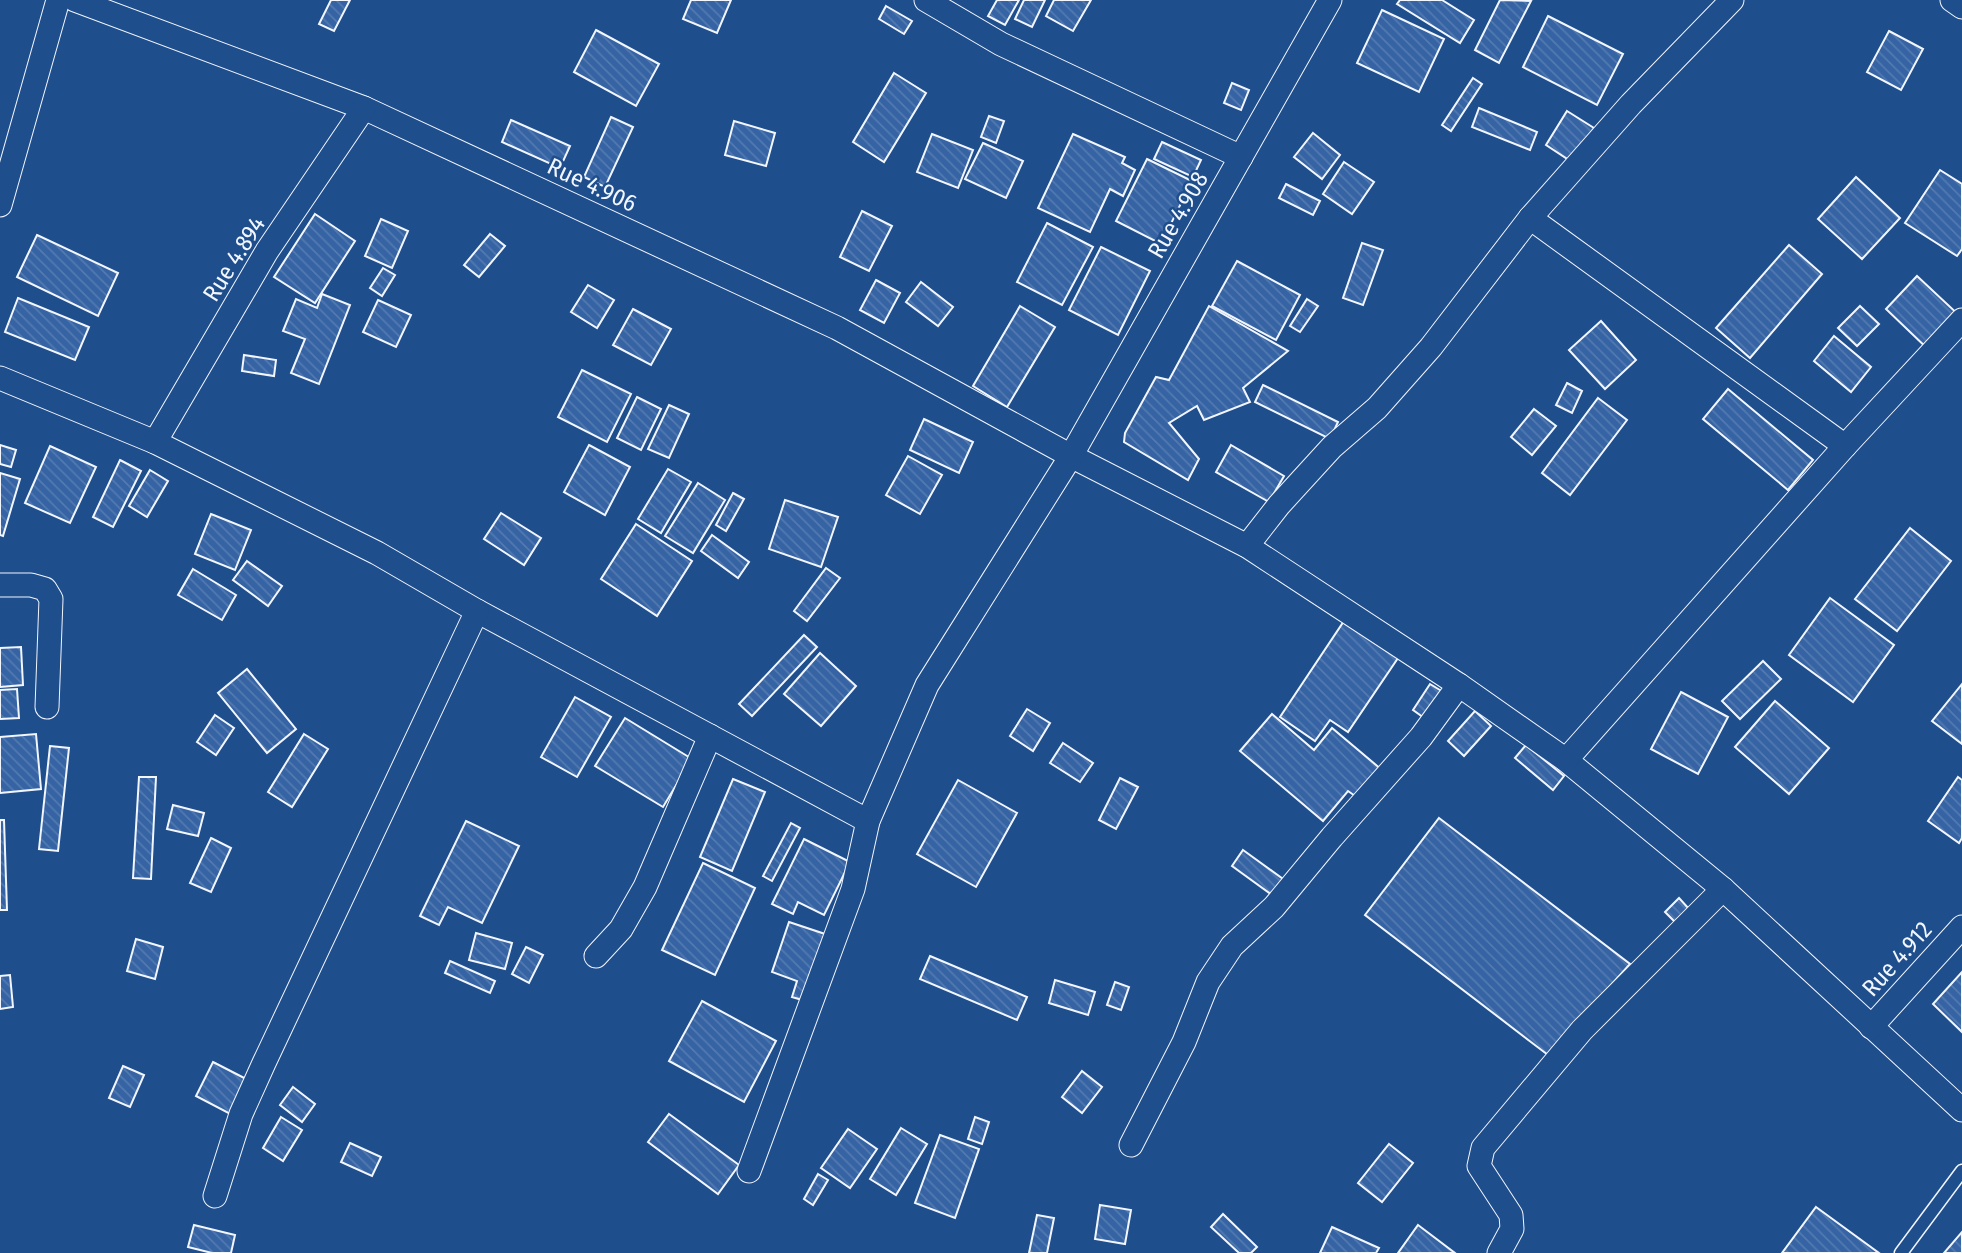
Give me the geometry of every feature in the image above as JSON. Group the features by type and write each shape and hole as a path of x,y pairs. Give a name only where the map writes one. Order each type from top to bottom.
{"street":[{"path":"0,205 58,0"},
{"name":"Rue 4.906","path":"75,0 364,107 836,328 1071,456 1247,546 1458,684 1566,760 1723,889 1962,1111"},
{"path":"926,0 1002,44 1241,157"},
{"name":"Rue 4.908","path":"749,1171 853,889 868,821 927,685 1071,456 1329,0"},
{"path":"1247,546 1323,456 1377,408 1431,347 1530,218 1631,104 1732,0"},
{"path":"1952,0 1962,7"},
{"name":"Rue 4.894","path":"155,442 267,251 364,107"},
{"path":"1530,218 1846,446"},
{"path":"1566,760 1962,320"},
{"path":"0,378 155,442 377,553 477,611 868,821"},
{"path":"0,585 31,585 46,589 51,599 47,707"},
{"path":"215,1196 253,1088 477,611"},
{"path":"1131,1145 1184,1042 1208,982 1232,946 1274,907 1421,737 1458,684"},
{"path":"596,956 621,929 645,887 710,736"},
{"path":"1499,1253 1512,1229 1511,1215 1479,1166 1483,1148 1582,1030 1723,889"},
{"name":"Rue 4.912","path":"1871,1027 1962,927"}],"lane":[{"path":"1902,1253 1962,1171"}],"building":[{"path":"331,0 350,0 334,31 319,24"},
{"path":"691,0 731,0 717,33 683,19"},
{"path":"997,0 1019,0 1005,25 988,16"},
{"path":"1024,0 1045,0 1032,27 1015,19"},
{"path":"1054,0 1091,0 1073,31 1046,16"},
{"path":"1400,0 1442,0 1474,20 1460,43 1397,4"},
{"path":"1500,0 1531,1 1499,63 1475,50"},
{"path":"886,6 912,21 904,34 879,19"},
{"path":"1382,10 1444,39 1419,92 1357,63"},
{"path":"1548,16 1623,54 1597,105 1523,67"},
{"path":"596,30 659,64 636,106 574,72"},
{"path":"1889,31 1923,49 1901,90 1867,72"},
{"path":"894,73 926,93 884,162 853,142"},
{"path":"1473,78 1482,84 1451,131 1442,125"},
{"path":"1232,83 1249,90 1241,110 1224,103"},
{"path":"1479,108 1537,132 1530,150 1472,127"},
{"path":"1567,111 1594,128 1572,162 1546,145"},
{"path":"989,116 1004,121 996,143 981,137"},
{"path":"611,117 633,127 605,187 584,177"},
{"path":"511,120 570,146 560,168 502,142"},
{"path":"734,121 775,133 766,166 725,155"},
{"path":"1313,133 1340,155 1322,179 1294,157"},
{"path":"932,134 973,150 958,188 917,172"},
{"path":"1073,134 1125,157 1122,163 1135,170 1123,196 1110,189 1090,232 1038,208"},
{"path":"1162,142 1201,160 1193,177 1154,159"},
{"path":"983,143 1023,161 1006,198 965,179"},
{"path":"1147,159 1192,181 1161,244 1116,221"},
{"path":"1344,162 1374,182 1352,214 1323,194"},
{"path":"1940,170 1962,184 1962,249 1957,256 1905,223"},
{"path":"1856,177 1900,218 1862,259 1818,219"},
{"path":"1286,184 1320,201 1313,215 1279,198"},
{"path":"862,211 892,226 869,271 840,257"},
{"path":"315,214 355,241 315,303 274,277"},
{"path":"381,219 408,231 392,268 365,256"},
{"path":"1047,223 1093,247 1062,305 1017,282"},
{"path":"490,234 505,246 479,277 464,265"},
{"path":"37,235 118,273 98,316 17,277"},
{"path":"1362,243 1383,250 1363,305 1343,298"},
{"path":"1789,245 1822,274 1750,358 1716,328"},
{"path":"1101,247 1150,271 1118,335 1069,310"},
{"path":"1237,261 1300,295 1276,340 1212,306"},
{"path":"383,268 395,275 382,296 370,288"},
{"path":"1917,276 1962,318 1931,352 1886,309"},
{"path":"876,280 900,293 884,323 860,310"},
{"path":"921,282 953,307 938,326 906,302"},
{"path":"588,285 614,300 597,328 571,312"},
{"path":"322,294 350,305 319,384 291,373 305,339 283,331 296,299 317,308"},
{"path":"18,298 89,327 75,360 5,332"},
{"path":"1307,299 1318,306 1300,332 1290,326"},
{"path":"378,300 411,315 396,347 363,332"},
{"path":"1020,306 1055,327 1007,407 973,386"},
{"path":"1209,306 1288,351 1243,388 1250,402 1204,420 1197,406 1169,423 1199,459 1188,480 1124,442 1125,433 1156,377 1169,380"},
{"path":"1860,306 1879,324 1857,346 1838,328"},
{"path":"633,309 671,329 651,365 613,345"},
{"path":"1601,321 1636,360 1605,389 1569,350"},
{"path":"1834,336 1871,367 1851,392 1814,361"},
{"path":"244,355 276,360 274,376 242,371"},
{"path":"582,370 631,394 607,442 558,417"},
{"path":"1567,383 1582,391 1572,413 1556,405"},
{"path":"1263,385 1338,422 1330,439 1255,402"},
{"path":"1728,389 1813,460 1788,490 1703,419"},
{"path":"637,397 661,409 641,450 617,438"},
{"path":"1598,398 1627,420 1570,495 1542,473"},
{"path":"669,405 689,414 669,458 648,449"},
{"path":"1534,409 1556,426 1532,455 1511,437"},
{"path":"924,419 973,442 959,473 910,450"},
{"path":"0,445 16,450 11,467 0,464"},
{"path":"589,445 630,467 605,515 564,492"},
{"path":"1231,445 1284,476 1269,502 1216,472"},
{"path":"50,446 96,467 70,523 25,503"},
{"path":"908,456 942,475 920,514 886,495"},
{"path":"120,460 141,471 113,527 93,517"},
{"path":"668,469 691,482 661,533 638,519"},
{"path":"150,470 168,481 147,517 129,506"},
{"path":"0,473 20,479 3,536 0,535"},
{"path":"698,483 725,500 693,553 665,536"},
{"path":"733,493 744,499 726,531 716,525"},
{"path":"785,500 838,517 821,567 769,549"},
{"path":"501,513 541,538 524,565 484,539"},
{"path":"211,514 251,530 235,570 195,554"},
{"path":"636,524 692,561 657,616 601,579"},
{"path":"1910,528 1951,561 1897,631 1855,599"},
{"path":"712,535 749,562 738,578 701,551"},
{"path":"247,561 282,586 268,606 233,580"},
{"path":"826,568 840,578 807,621 794,611"},
{"path":"193,569 236,595 222,620 178,595"},
{"path":"1830,598 1894,645 1853,702 1789,655"},
{"path":"1344,621 1398,658 1348,732 1330,720 1315,741 1280,717"},
{"path":"804,635 817,647 752,716 739,704"},
{"path":"21,647 23,685 0,687 0,648"},
{"path":"820,653 856,686 821,726 784,694"},
{"path":"1763,661 1781,679 1740,719 1722,701"},
{"path":"247,669 296,729 267,753 218,693"},
{"path":"1430,684 1448,695 1430,722 1413,710"},
{"path":"1962,684 1962,744 1932,721"},
{"path":"17,689 19,718 0,719 0,690"},
{"path":"1681,692 1728,717 1698,774 1651,749"},
{"path":"575,697 611,717 577,777 541,757"},
{"path":"1775,701 1829,748 1789,794 1735,747"},
{"path":"1027,709 1050,723 1033,751 1010,736"},
{"path":"1475,711 1491,726 1464,756 1448,741"},
{"path":"1272,714 1314,750 1332,728 1382,770 1358,798 1348,791 1323,821 1240,751"},
{"path":"215,715 234,728 216,755 197,742"},
{"path":"625,718 692,759 663,807 595,766"},
{"path":"36,734 41,789 0,793 0,737"},
{"path":"304,734 328,749 292,807 268,792"},
{"path":"1063,743 1093,763 1080,782 1050,763"},
{"path":"1526,745 1564,776 1553,790 1515,758"},
{"path":"50,746 69,748 58,851 39,849"},
{"path":"139,777 156,777 151,879 133,878"},
{"path":"1958,777 1962,780 1962,838 1959,843 1928,821"},
{"path":"1120,778 1138,787 1116,829 1099,820"},
{"path":"733,779 765,792 732,871 700,857"},
{"path":"958,780 1017,813 976,887 917,854"},
{"path":"173,805 204,813 198,836 167,829"},
{"path":"1439,818 1630,964 1548,1055 1365,915"},
{"path":"0,820 4,820 7,910 0,910"},
{"path":"466,821 519,846 482,923 448,907 439,925 420,916"},
{"path":"791,823 800,828 772,881 763,876"},
{"path":"211,838 231,848 211,892 190,883"},
{"path":"804,839 850,862 824,915 798,902 793,914 772,904"},
{"path":"1243,850 1290,884 1279,900 1232,866"},
{"path":"703,863 755,888 715,975 662,950"},
{"path":"1679,898 1689,909 1675,922 1665,912"},
{"path":"789,922 831,936 809,1002 792,997 797,981 772,972"},
{"path":"476,933 512,943 505,969 469,960"},
{"path":"136,939 163,947 155,979 127,971"},
{"path":"526,947 543,955 529,983 512,974"},
{"path":"930,956 1027,997 1017,1020 920,979"},
{"path":"450,961 495,981 490,993 445,973"},
{"path":"1962,972 1962,1032 1933,1004"},
{"path":"10,975 13,1007 0,1009 0,976"},
{"path":"1055,980 1095,992 1088,1015 1049,1003"},
{"path":"1115,982 1129,987 1121,1010 1107,1005"},
{"path":"702,1001 776,1041 744,1102 669,1061"},
{"path":"213,1062 254,1083 236,1117 196,1096"},
{"path":"123,1066 144,1075 130,1107 109,1098"},
{"path":"1082,1071 1102,1087 1082,1113 1062,1097"},
{"path":"293,1087 315,1104 302,1122 280,1105"},
{"path":"669,1114 739,1165 718,1194 648,1142"},
{"path":"281,1117 302,1130 283,1161 263,1148"},
{"path":"975,1117 989,1122 982,1144 968,1139"},
{"path":"901,1128 927,1144 896,1195 870,1179"},
{"path":"848,1129 877,1149 850,1188 821,1168"},
{"path":"940,1135 979,1149 955,1218 915,1203"},
{"path":"350,1143 381,1157 372,1176 341,1162"},
{"path":"1389,1144 1413,1163 1382,1202 1358,1183"},
{"path":"818,1174 828,1180 813,1205 804,1199"},
{"path":"1100,1205 1131,1210 1125,1244 1095,1239"},
{"path":"1816,1207 1879,1253 1782,1253"},
{"path":"1223,1214 1257,1247 1251,1253 1239,1253 1211,1227"},
{"path":"1037,1215 1054,1218 1047,1253 1029,1253"},
{"path":"194,1225 235,1235 231,1253 212,1253 188,1247"},
{"path":"1418,1225 1455,1253 1398,1253"},
{"path":"1332,1227 1379,1248 1376,1253 1320,1253"},
{"path":"1962,1232 1962,1253 1944,1253"}]}
